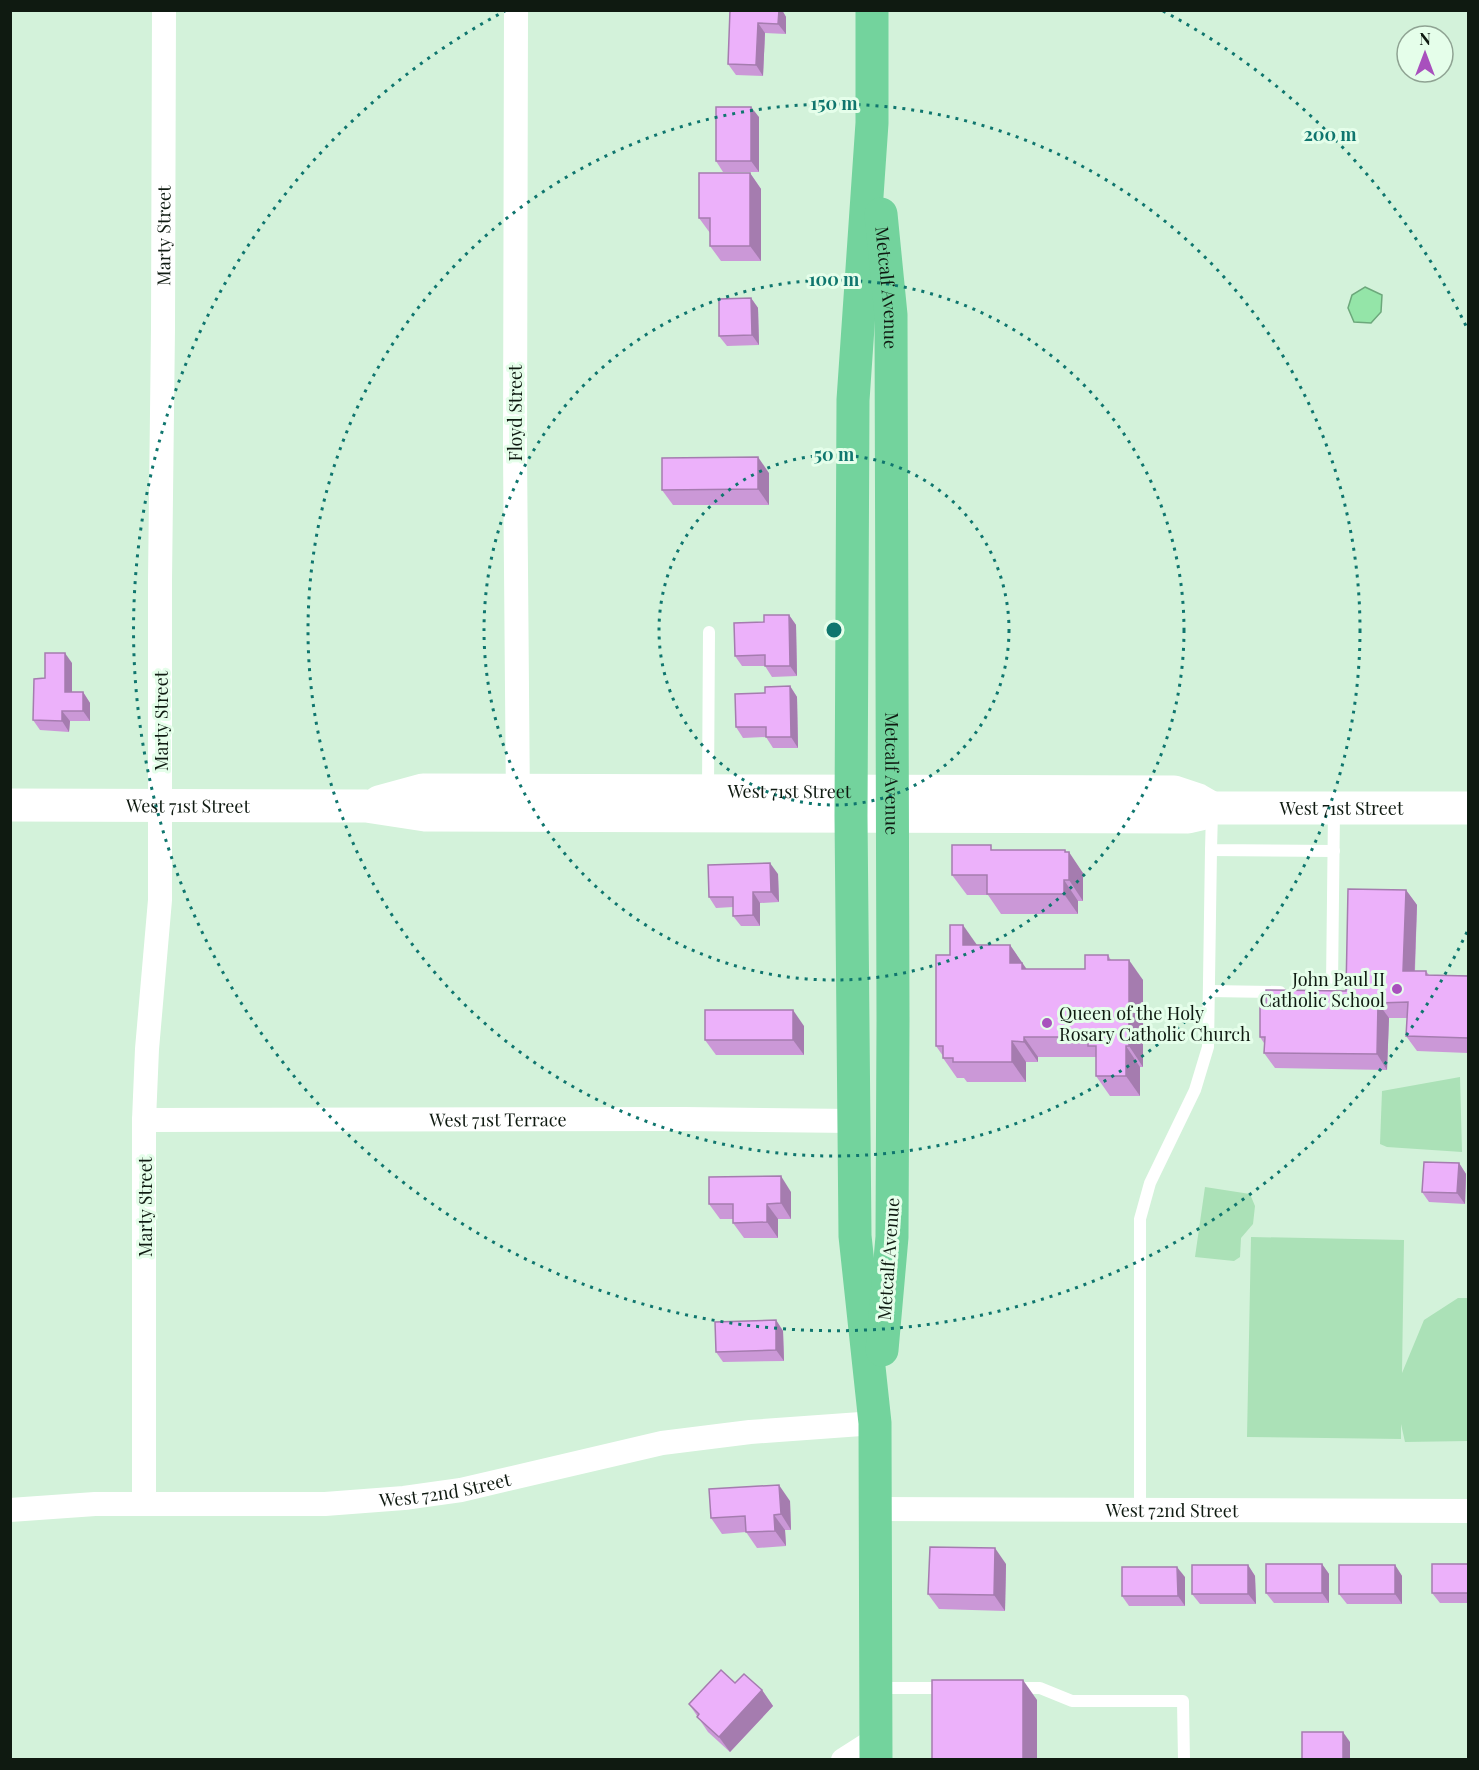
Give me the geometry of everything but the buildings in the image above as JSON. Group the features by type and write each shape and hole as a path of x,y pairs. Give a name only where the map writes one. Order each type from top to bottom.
{"main road":[{"name":"Metcalf Avenue","path":"873,10 872,123 853,400 851,803 855,1236 874,1423 876,1749"},
{"name":"Metcalf Avenue","path":"872,123 891,315 892,804 892,1237 874,1423"}],"street":[{"name":"Marty Street","path":"144,1504 144,1120 147,1048 160,900 164,10"},
{"name":"Floyd Street","path":"516,10 515,452 518,803"},
{"name":"West 71st Street","path":"10,805 366,806 425,815 518,803 708,791 851,803"},
{"name":"West 71st Street","path":"518,803 851,803 1188,817 1212,808 1468,808"},
{"name":"West 71st Terrace","path":"144,1120 853,1121"},
{"name":"West 72nd Street","path":"10,1509 144,1504 325,1504 404,1498 461,1490 662,1443 750,1432 874,1423"},
{"name":"West 72nd Street","path":"876,1509 1468,1511"},
{"path":"843,1760 876,1749"}],"lane":[{"path":"708,791 709,632"},
{"path":"1140,1510 1140,1218 1150,1183 1184,1114 1202,1071 1208,1047 1212,808"},
{"path":"1209,991 1325,993 1332,985 1334,808"},
{"path":"1211,850 1334,851"},
{"path":"876,1688 960,1688"},
{"path":"1006,1688 1040,1688 1072,1701 1183,1701 1184,1760"}],"shaded area":[{"path":"1365,287 1382,295 1381,312 1371,323 1354,322 1348,308 1352,295"},
{"path":"1460,1077 1462,1152 1387,1147 1380,1144 1382,1091"},
{"path":"1205,1187 1250,1194 1255,1206 1253,1224 1241,1238 1240,1257 1234,1261 1195,1257"},
{"path":"1251,1237 1404,1240 1402,1373 1424,1320 1458,1298 1468,1298 1468,1441 1405,1442 1401,1424 1401,1439 1247,1437"}],"place":[{"name":"John Paul II Catholic School","path":"1397,989"},
{"name":"Queen of the Holy Rosary Catholic Church","path":"1047,1023"}]}
